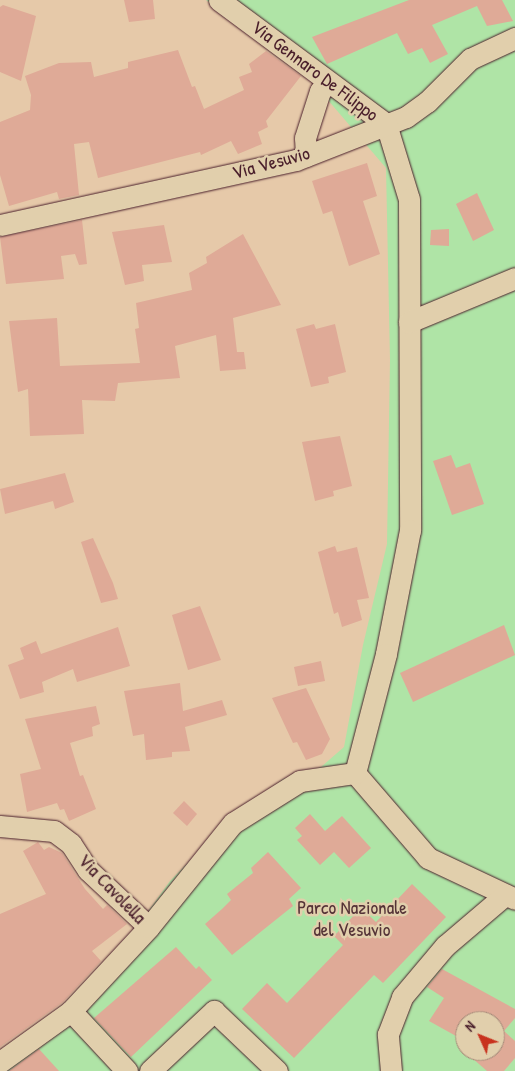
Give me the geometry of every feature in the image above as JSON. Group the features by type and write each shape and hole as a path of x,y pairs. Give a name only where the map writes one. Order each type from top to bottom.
{"street":[{"name":"Via Gennaro De Filippo","path":"219,0 328,83 386,124"},
{"name":"Via Vesuvio","path":"0,225 306,156 406,117 427,102 470,60 515,38"},
{"path":"306,156 304,138 320,91 328,83"},
{"path":"355,773 386,654 410,530 409,199 386,124"},
{"path":"410,322 515,278"},
{"path":"355,773 428,858 510,897 445,946 402,998 388,1034 391,1071"},
{"path":"149,928 232,823 300,780 355,773"},
{"name":"Via Cavolella","path":"0,826 54,832 71,844 88,870 149,928 71,1011 0,1062"},
{"path":"71,1011 127,1071"},
{"path":"150,1071 214,1011 277,1071"}],"green space":[{"name":"Parco Nazionale del Vesuvio","path":"206,0 515,0 515,1071 0,1071 136,928 170,881 222,828 283,779 321,767 344,747 363,645 387,544 390,360 386,168 310,79"}],"building":[{"path":"124,0 153,0 155,19 129,22"},
{"path":"409,0 502,0 513,21 487,26 477,6 432,25 448,54 430,63 422,48 408,54 397,33 327,64 312,37"},
{"path":"3,5 36,16 21,81 0,72 0,7"},
{"path":"178,50 192,87 195,86 204,109 244,90 239,77 252,72 249,64 266,51 301,76 266,121 268,127 258,132 262,144 238,154 231,141 201,155 200,152 98,178 89,142 74,144 79,195 59,199 57,192 9,206 0,175 0,122 30,110 31,95 25,76 59,63 91,62 94,77 128,68 128,62"},
{"path":"367,163 377,196 363,201 380,254 349,266 332,211 323,214 312,181"},
{"path":"477,193 494,230 473,241 456,204"},
{"path":"82,220 87,264 79,265 75,254 61,256 64,279 6,284 0,237"},
{"path":"164,225 172,262 142,265 144,281 125,285 112,232"},
{"path":"449,229 449,246 430,245 431,230"},
{"path":"243,234 281,305 233,318 237,352 244,352 246,369 220,371 216,335 175,346 180,378 118,383 115,401 82,400 84,434 30,436 28,389 18,392 9,321 57,318 60,366 140,363 135,329 139,328 136,303 192,290 189,273 207,263 206,257"},
{"path":"314,324 316,329 335,324 346,372 328,377 329,383 311,387 296,329"},
{"path":"340,436 352,486 333,491 334,496 315,501 302,442"},
{"path":"451,455 456,468 470,463 484,504 452,515 433,461"},
{"path":"65,473 74,502 55,509 53,501 5,514 0,489"},
{"path":"93,538 118,599 101,603 81,542"},
{"path":"335,546 337,552 357,547 369,598 357,600 362,620 342,627 338,612 334,614 318,552"},
{"path":"200,606 221,660 188,670 172,615"},
{"path":"504,625 515,655 413,702 400,673"},
{"path":"118,627 130,666 77,682 73,669 42,682 44,692 20,699 8,665 24,659 20,648 36,641 41,654"},
{"path":"321,661 325,681 298,686 294,667"},
{"path":"180,683 183,711 222,700 227,715 185,727 190,751 172,752 172,757 146,760 144,734 133,736 124,691"},
{"path":"306,688 330,739 322,754 306,760 297,742 293,743 272,698"},
{"path":"96,706 100,724 92,727 93,736 70,743 80,776 83,775 96,809 69,821 64,809 60,810 57,803 27,812 20,774 41,769 25,719"},
{"path":"184,801 197,814 187,826 173,813"},
{"path":"310,814 325,831 342,816 371,848 349,868 334,852 320,865 297,840 302,836 295,828"},
{"path":"38,842 44,850 49,847 62,853 85,889 103,909 107,905 127,924 92,951 101,961 63,1002 0,1047 0,914 46,894 23,851"},
{"path":"268,852 301,888 289,899 293,906 232,955 205,924 231,900 227,894 253,873 251,868"},
{"path":"412,884 446,917 383,983 374,975 294,1058 242,1009 267,983 287,1003 343,945 334,936 361,908 376,922"},
{"path":"176,947 196,969 199,966 212,980 131,1057 94,1018"},
{"path":"442,969 515,1009 515,1018 505,1030 505,1011 455,1011 455,1035 429,1021 444,998 427,987"},
{"path":"505,1032 515,1041 515,1058 504,1071 487,1071 476,1061 505,1061"},
{"path":"39,1049 59,1071 9,1071"}]}
